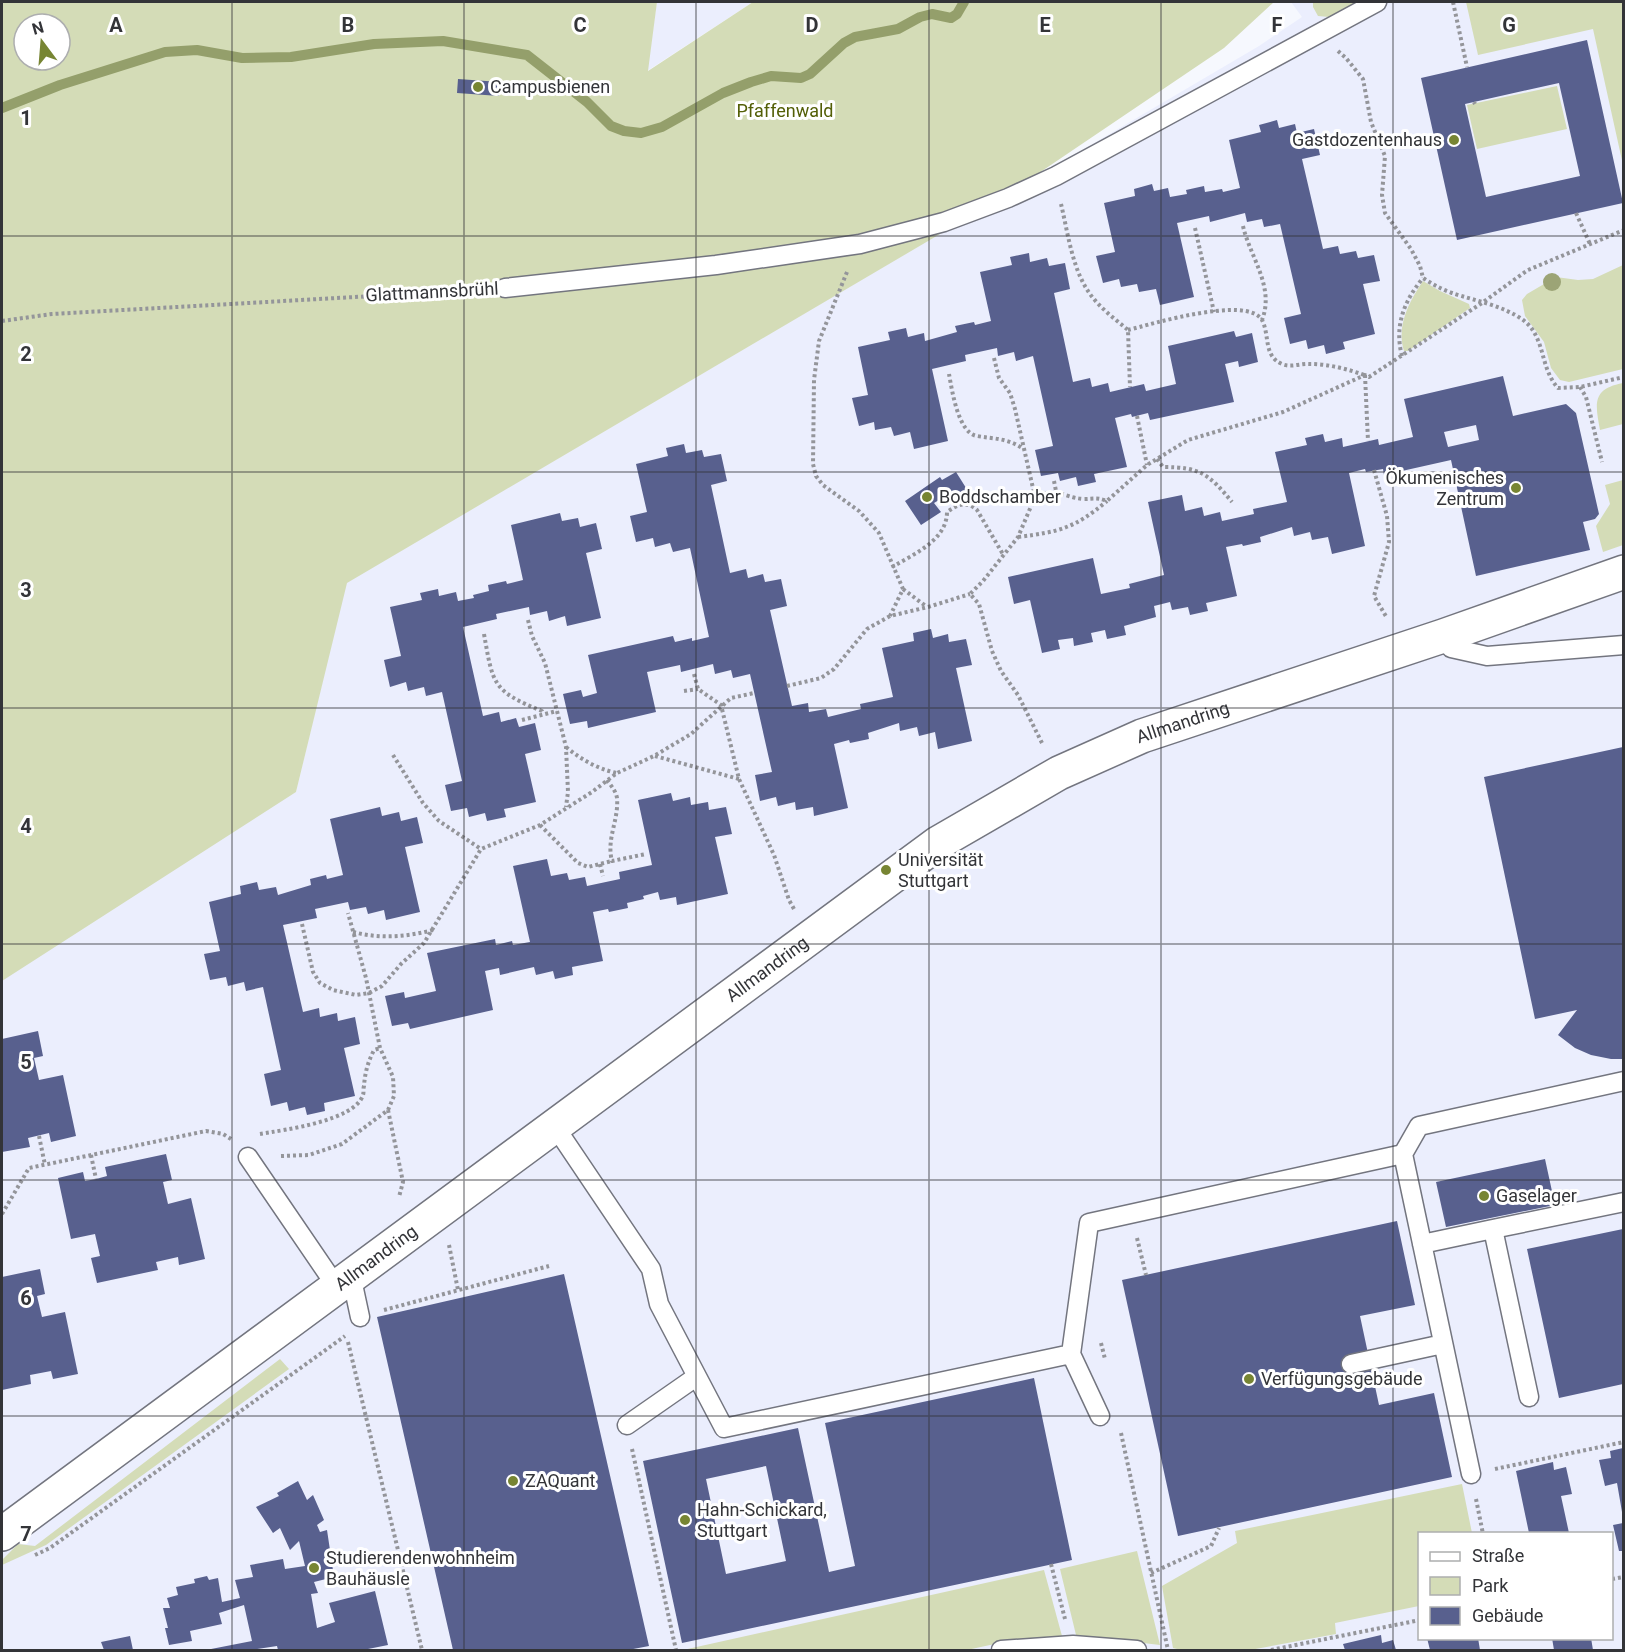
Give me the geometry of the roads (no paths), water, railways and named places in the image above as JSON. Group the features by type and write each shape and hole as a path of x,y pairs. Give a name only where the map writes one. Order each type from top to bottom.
{"street":[{"name":"Allmandring","path":"2,1534 938,843 1059,773 1142,736 1443,636 1623,572"}],"lane":[{"name":"Glattmannsbrühl","path":"505,288 716,265 860,244 944,222 1008,198 1056,176 1377,2"},
{"path":"1443,636 1451,648 1487,656 1623,645"},
{"path":"1471,1474 1403,1154 1419,1126 1623,1081"},
{"path":"555,1125 651,1269 659,1304 724,1428 1071,1354"},
{"path":"1100,1416 1071,1354 1089,1223 1403,1154"},
{"path":"248,1157 343,1281 360,1317"},
{"path":"1422,1244 1623,1202"},
{"path":"1493,1229 1529,1397"},
{"path":"1351,1364 1443,1344"},
{"path":"627,1425 696,1377"},
{"path":"1001,1650 1073,1645 1137,1650"}],"waterway":[{"path":"2,108 60,85 165,52 197,50 242,58 291,57 374,44 443,41 527,55 587,102 611,126 624,131 641,133 662,127 723,93 751,82 771,76 801,78 810,74 844,43 855,37 898,29 920,17 932,14 951,18 957,14 964,2"}],"place":[{"name":"Campusbienen","path":"478,87"},
{"name":"Gastdozentenhaus","path":"1454,140"},
{"name":"Ökumenisches Zentrum","path":"1516,488"},
{"name":"Boddschamber","path":"927,497"},
{"name":"Universität Stuttgart","path":"886,870"},
{"name":"Gaselager","path":"1484,1196"},
{"name":"Verfügungsgebäude","path":"1249,1379"},
{"name":"ZAQuant","path":"513,1481"},
{"name":"Hahn-Schickard, Stuttgart","path":"685,1520"},
{"name":"Studierendenwohnheim Bauhäusle","path":"314,1568"}],"park label":[{"name":"Pfaffenwald","path":"785,111"}]}
